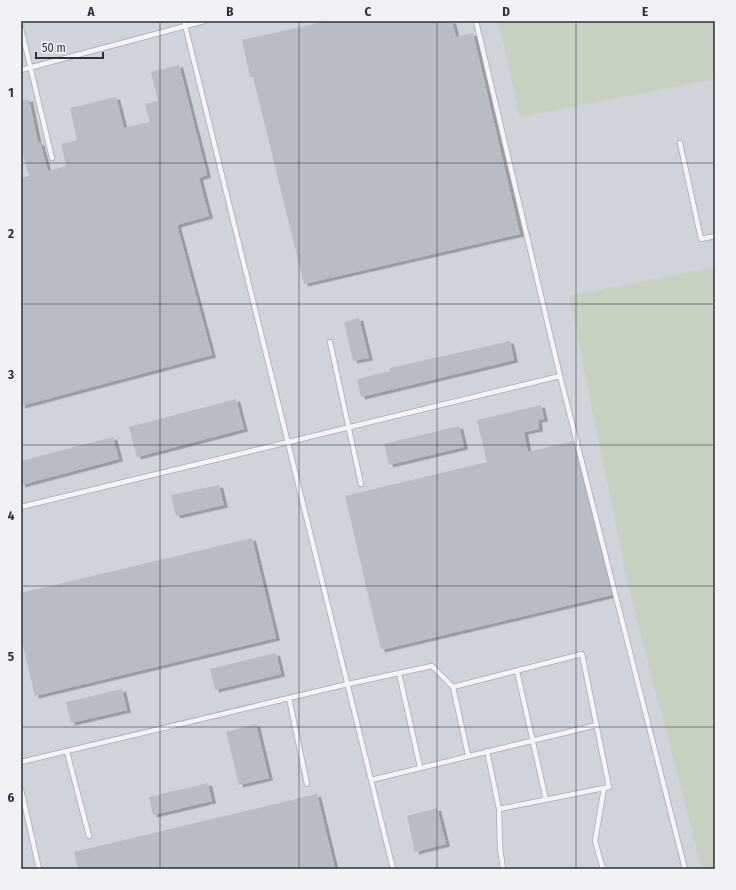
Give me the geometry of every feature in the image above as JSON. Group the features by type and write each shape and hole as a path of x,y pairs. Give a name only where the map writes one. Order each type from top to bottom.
{"lane":[{"path":"21,70 185,23 204,21"},
{"path":"476,21 560,376 685,869"},
{"path":"185,23 393,869"},
{"path":"21,28 29,68 52,158"},
{"path":"680,143 701,239 715,236"},
{"path":"330,342 361,484"},
{"path":"21,506 560,376"},
{"path":"453,687 582,654 609,787 499,809"},
{"path":"21,762 348,684 432,666 453,687 468,755"},
{"path":"517,671 546,800"},
{"path":"400,673 420,768"},
{"path":"289,698 307,784"},
{"path":"372,780 468,755 597,725"},
{"path":"487,751 499,809 500,848 503,869"},
{"path":"68,752 89,836"},
{"path":"603,869 594,841 604,788"},
{"path":"21,789 39,869"}],"shaded area":[{"path":"21,21 715,21 715,869 21,869"}],"green space":[{"path":"498,21 715,21 715,79 520,117"},
{"path":"715,267 715,869 702,869 629,589 569,296"}],"building":[{"path":"327,21 452,21 456,37 473,33 520,234 304,284 253,77 250,77 242,40"},
{"path":"179,65 207,175 199,178 209,216 177,225 212,355 21,406 21,178 29,176 21,148 21,101 29,99 38,143 40,142 48,171 66,166 61,144 77,140 70,108 116,97 124,128 150,122 145,104 158,101 151,72"},
{"path":"359,318 369,358 353,361 344,322"},
{"path":"510,341 514,360 361,397 357,379 390,371 390,368"},
{"path":"236,399 244,429 137,457 129,427"},
{"path":"541,405 544,419 538,420 539,429 524,432 528,452 573,441 612,595 381,650 345,496 487,462 477,420"},
{"path":"459,426 464,447 389,465 384,444"},
{"path":"113,437 119,459 21,485 21,461"},
{"path":"219,485 224,505 176,516 171,495"},
{"path":"252,538 276,638 35,696 21,637 21,593"},
{"path":"276,653 281,674 215,690 210,669"},
{"path":"122,689 127,710 71,723 66,702"},
{"path":"256,724 269,778 239,785 226,732"},
{"path":"208,783 212,801 153,815 149,797"},
{"path":"317,794 335,869 78,869 74,852"},
{"path":"437,808 446,844 415,852 407,816"}]}
